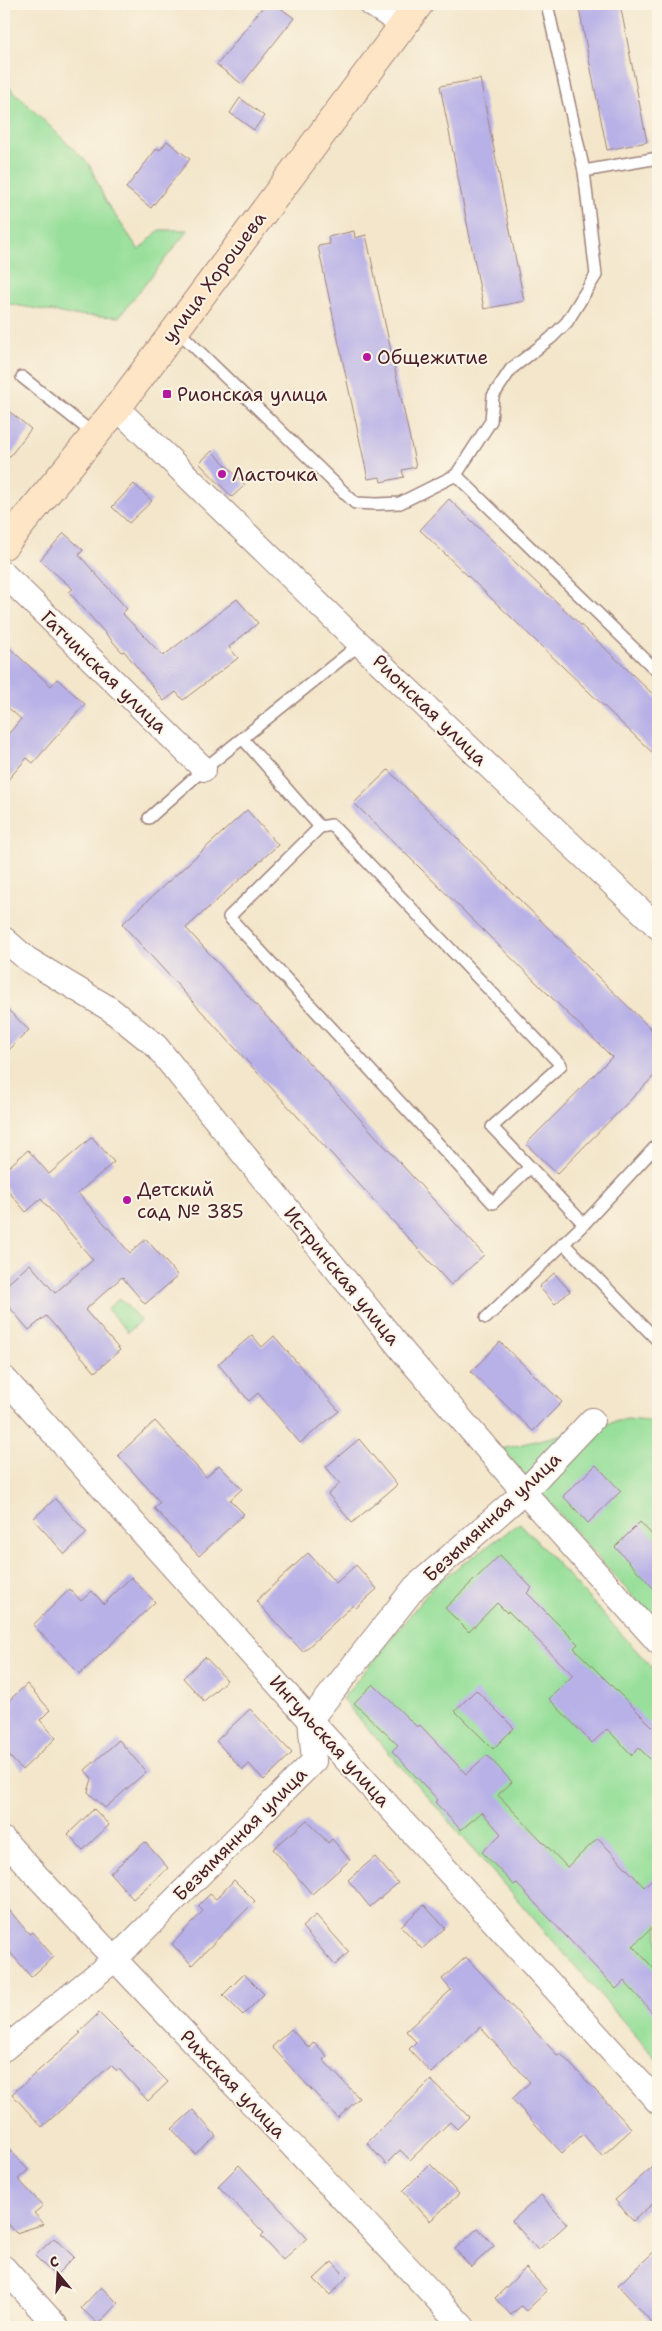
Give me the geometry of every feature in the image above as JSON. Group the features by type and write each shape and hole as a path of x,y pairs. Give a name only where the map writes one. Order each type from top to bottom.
{"main road":[{"name":"улица Хорошева","path":"4,546 117,408 411,14"}],"street":[{"path":"371,4 411,14"},
{"name":"Рионская улица","path":"117,408 360,644 658,927"},
{"name":"Гатчинская улица","path":"4,574 204,769"},
{"name":"Истринская улица","path":"4,939 27,959 110,1009 156,1046 405,1354 524,1492 658,1642"},
{"name":"Ингульская улица","path":"4,1378 310,1720 658,2102"},
{"name":"Безымянная улица","path":"4,2049 114,1961 314,1761 310,1720 416,1587 524,1492 592,1420"},
{"name":"Рижская улица","path":"4,1840 114,1961 371,2227 463,2327"},
{"path":"4,2268 57,2327"}],"lane":[{"path":"176,328 355,503 400,503 456,475 491,422 493,396 511,369 552,338 566,322 596,275 584,171 547,4"},
{"path":"584,171 658,158"},
{"path":"22,377 95,434"},
{"path":"456,475 658,672"},
{"path":"149,818 204,769 360,644"},
{"path":"243,739 320,826"},
{"path":"530,1168 493,1203 229,917 320,826 332,825 561,1064 492,1127 584,1224"},
{"path":"486,1318 584,1224 658,1144"},
{"path":"563,1244 658,1341"}],"green space":[{"path":"4,82 89,164 106,202 139,250 159,230 188,230 119,317 72,315 4,303"},
{"path":"120,1298 141,1321 128,1332 107,1309"},
{"path":"627,1419 658,1422 658,1625 502,1449"},
{"path":"520,1523 658,1674 658,2061 342,1699 436,1583"}],"building":[{"path":"265,4 275,4 294,18 242,84 217,65"},
{"path":"578,4 620,4 647,142 607,150"},
{"path":"480,79 524,301 484,309 440,86"},
{"path":"240,98 264,116 254,130 230,113"},
{"path":"167,141 190,159 151,208 126,188 157,148 160,150"},
{"name":"Общежитие","path":"354,231 355,238 366,235 416,467 402,470 404,477 381,482 380,477 368,479 318,246 330,244 328,237"},
{"path":"4,407 31,429 4,464"},
{"name":"Ласточка","path":"212,451 245,485 232,497 199,463"},
{"path":"134,484 152,501 129,523 112,507"},
{"path":"449,499 658,699 658,758 420,530"},
{"path":"64,533 83,550 79,555 127,609 122,613 163,656 237,599 258,623 229,647 238,658 183,700 176,692 164,701 124,651 122,652 69,592 73,589 40,560"},
{"path":"4,643 51,686 57,679 85,704 33,763 27,758 4,784 4,739 21,719 4,704"},
{"path":"388,770 658,1036 658,1072 557,1174 526,1144 612,1057 354,803"},
{"path":"247,810 278,845 186,928 484,1255 451,1285 122,924"},
{"path":"4,1006 29,1030 4,1055"},
{"path":"92,1137 114,1162 78,1193 130,1253 146,1239 178,1276 145,1304 122,1277 85,1310 120,1350 95,1372 46,1316 29,1330 4,1301 4,1287 30,1264 55,1293 93,1260 41,1199 26,1212 4,1186 4,1171 28,1150 49,1174"},
{"path":"554,1273 570,1291 555,1304 539,1287"},
{"path":"252,1335 262,1347 274,1336 339,1411 300,1443 258,1393 249,1401 218,1364"},
{"path":"500,1342 562,1402 533,1431 471,1372"},
{"path":"155,1421 206,1477 219,1465 242,1489 230,1500 244,1514 199,1556 154,1508 160,1502 118,1455"},
{"path":"359,1439 397,1485 352,1523 328,1494 340,1484 326,1467"},
{"path":"596,1465 621,1491 588,1523 563,1496"},
{"path":"55,1499 87,1533 65,1554 33,1519"},
{"path":"640,1522 658,1541 658,1593 615,1547"},
{"path":"308,1553 336,1583 356,1565 377,1589 356,1608 353,1605 303,1652 256,1601"},
{"path":"500,1555 532,1588 527,1593 578,1644 574,1648 658,1732 658,1767 639,1748 632,1755 607,1729 592,1743 549,1699 573,1675 508,1611 507,1613 497,1603 469,1632 445,1608"},
{"path":"131,1577 155,1602 80,1674 33,1625 70,1589 81,1601 92,1591 104,1604"},
{"path":"205,1657 227,1680 204,1701 183,1678"},
{"path":"27,1684 50,1710 40,1720 56,1738 22,1770 4,1750 4,1705"},
{"path":"373,1684 417,1727 420,1725 466,1774 487,1755 512,1782 498,1795 567,1867 598,1838 644,1887 658,1873 658,1922 633,1946 658,1973 658,2019 624,1981 616,1989 516,1883 514,1885 482,1852 501,1834 482,1812 461,1830 435,1802 438,1800 392,1751 398,1745 354,1703"},
{"path":"476,1690 514,1728 493,1749 455,1711"},
{"path":"250,1709 292,1753 264,1780 249,1764 243,1770 216,1741"},
{"path":"119,1740 146,1772 105,1808 88,1792 92,1779 85,1770"},
{"path":"94,1809 109,1825 83,1850 68,1834"},
{"path":"307,1820 328,1843 332,1839 350,1860 312,1894 273,1849"},
{"path":"145,1842 168,1868 133,1899 110,1873"},
{"path":"375,1857 398,1883 370,1907 348,1880"},
{"path":"234,1880 255,1901 192,1965 172,1944 203,1911 198,1906 210,1894 216,1899"},
{"path":"4,1904 29,1934 32,1932 54,1957 31,1977 4,1945"},
{"path":"424,1905 445,1928 422,1949 401,1926"},
{"path":"316,1915 349,1952 335,1965 302,1927"},
{"path":"466,1957 558,2056 561,2054 632,2129 602,2156 583,2134 562,2153 512,2099 530,2082 480,2027 431,2073 409,2049 416,2042 406,2031 451,1990 442,1979"},
{"path":"244,1974 264,1994 243,2015 223,1995"},
{"path":"99,2013 168,2082 148,2101 119,2069 117,2071 111,2065 42,2127 12,2094 81,2033 79,2032"},
{"path":"291,2029 309,2048 314,2042 327,2056 323,2060 359,2098 338,2118 272,2047"},
{"path":"431,2080 469,2117 457,2129 450,2122 410,2160 400,2150 386,2164 367,2143"},
{"path":"193,2110 216,2136 195,2154 172,2129"},
{"path":"4,2143 28,2170 18,2179 43,2206 34,2213 44,2224 16,2233 4,2219"},
{"path":"658,2162 658,2199 633,2221 615,2200"},
{"path":"430,2164 459,2194 430,2221 403,2191"},
{"path":"239,2165 307,2238 283,2260 261,2236 264,2233 218,2186"},
{"path":"541,2195 567,2224 538,2250 512,2221"},
{"path":"478,2228 494,2246 471,2267 455,2249"},
{"path":"54,2238 74,2257 55,2276 35,2256"},
{"path":"658,2248 658,2327 656,2327 618,2285"},
{"path":"332,2262 347,2277 330,2295 314,2279"},
{"path":"526,2268 547,2291 526,2311 521,2306 511,2315 495,2298"},
{"path":"101,2287 118,2303 98,2324 81,2308"}],"place":[{"name":"Общежитие","path":"367,357"},
{"name":"Рионская улица","path":"167,394"},
{"name":"Ласточка","path":"222,474"},
{"name":"Детский сад № 385","path":"127,1200"}]}
